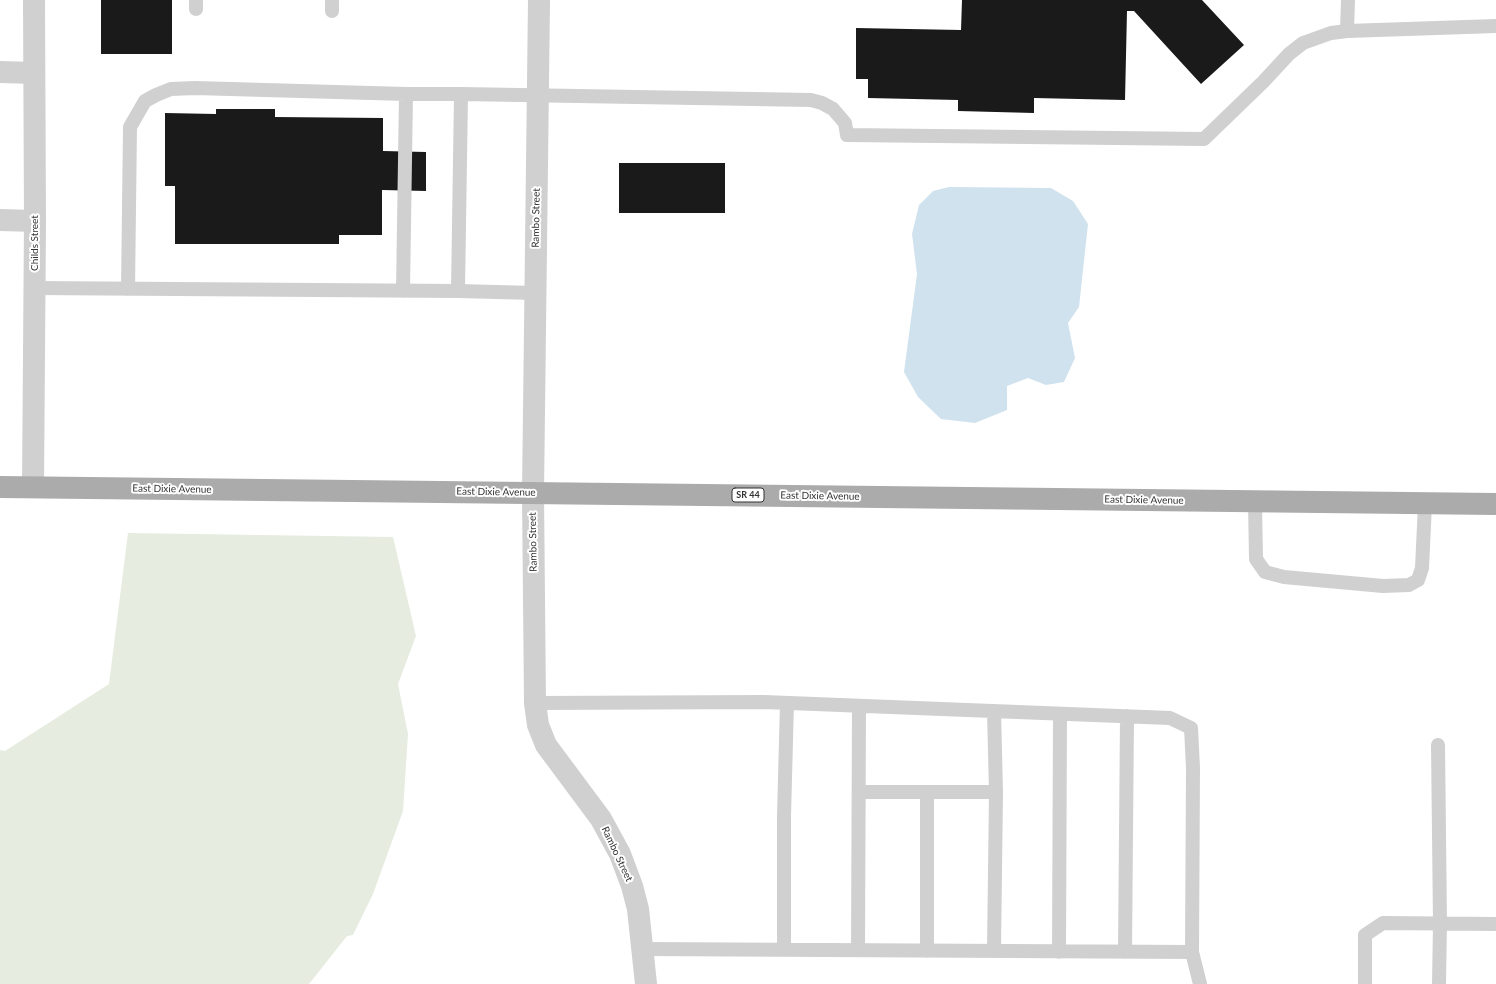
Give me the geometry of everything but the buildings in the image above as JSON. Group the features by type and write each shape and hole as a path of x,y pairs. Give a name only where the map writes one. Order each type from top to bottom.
{"main road":[{"name":"East Dixie Avenue","path":"0,487 1496,504"}],"street":[{"name":"Childs Street","path":"33,487 35,221 34,0"},
{"name":"Rambo Street","path":"539,0 533,493 535,703 538,725 546,745 601,820 620,854 632,886 638,909 646,984"},
{"path":"0,72 34,73"},
{"path":"0,220 35,221"}],"lane":[{"path":"1347,31 1348,0"},
{"path":"128,289 130,127 145,101 156,94 171,89 195,88 406,94 811,100 822,103 836,112 845,123 847,135 1204,140 1289,54 1303,43 1331,33 1347,31 1496,26"},
{"path":"403,290 406,94"},
{"path":"458,291 461,94"},
{"path":"34,288 403,290 535,293"},
{"path":"1255,502 1256,559 1265,572 1284,577 1383,586 1409,585 1418,580 1422,568 1425,504"},
{"path":"535,703 787,703 1170,718 1191,728 1193,768 1192,952 1200,984"},
{"path":"784,950 784,816 787,703"},
{"path":"858,950 859,706"},
{"path":"994,711 996,792 994,951"},
{"path":"1059,952 1060,714"},
{"path":"1125,952 1127,716"},
{"path":"1438,745 1440,923 1439,984"},
{"path":"859,792 996,792"},
{"path":"927,792 927,951"},
{"path":"1364,984 1365,935 1383,923 1496,924"},
{"path":"642,949 1192,952"}],"shaded area":[{"path":"128,533 393,537 416,636 398,684 408,734 403,811 373,894 353,935 347,936 309,984 0,984 0,750 5,751 109,684"}],"water":[{"path":"949,187 1051,188 1073,201 1088,224 1079,307 1068,323 1075,358 1064,382 1046,385 1028,378 1007,386 1007,410 975,423 941,419 918,397 904,372 917,274 912,234 919,205 933,191"}]}
